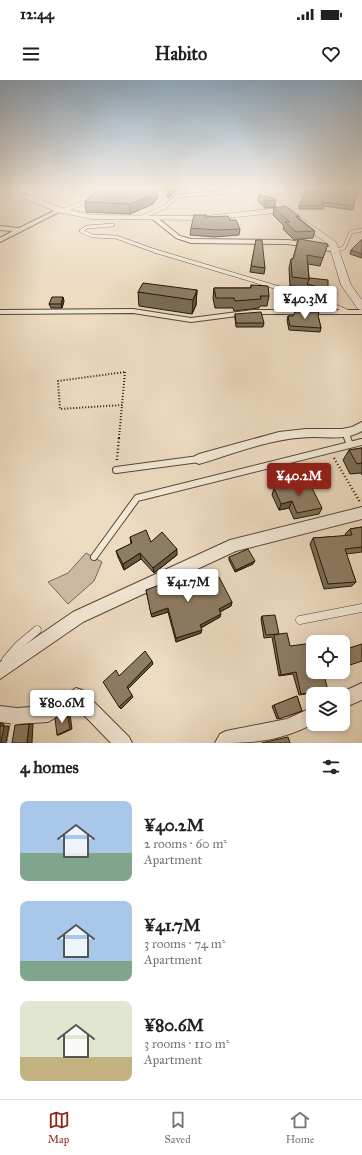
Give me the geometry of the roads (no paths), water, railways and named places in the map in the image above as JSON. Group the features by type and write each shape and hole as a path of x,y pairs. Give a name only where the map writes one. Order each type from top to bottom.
{"street":[{"path":"0,240 44,219"},
{"path":"155,219 178,237 191,241 241,240 294,243 336,250"},
{"path":"298,219 324,236 336,250 346,285 362,307"},
{"path":"0,228 20,230"},
{"path":"0,312 133,311 191,320 253,312 362,312"},
{"path":"199,459 281,437 307,432 331,435 355,432 362,426"},
{"path":"0,670 78,617 234,545 362,512"},
{"path":"350,697 362,691"},
{"path":"0,714 16,716 48,714 76,696 122,743"},
{"path":"224,743 226,740 289,726 306,718"}],"lane":[{"path":"113,225 87,227 81,231 86,236 92,237 107,235 133,242 178,259 334,304 349,312"},
{"path":"336,250 344,248 351,232 362,230"},
{"path":"346,433 350,445"},
{"path":"94,557 137,498 362,442"},
{"path":"116,470 199,459"},
{"path":"300,620 362,608"},
{"path":"0,670 7,658 18,646 37,630"},
{"path":"10,743 16,716"}]}
